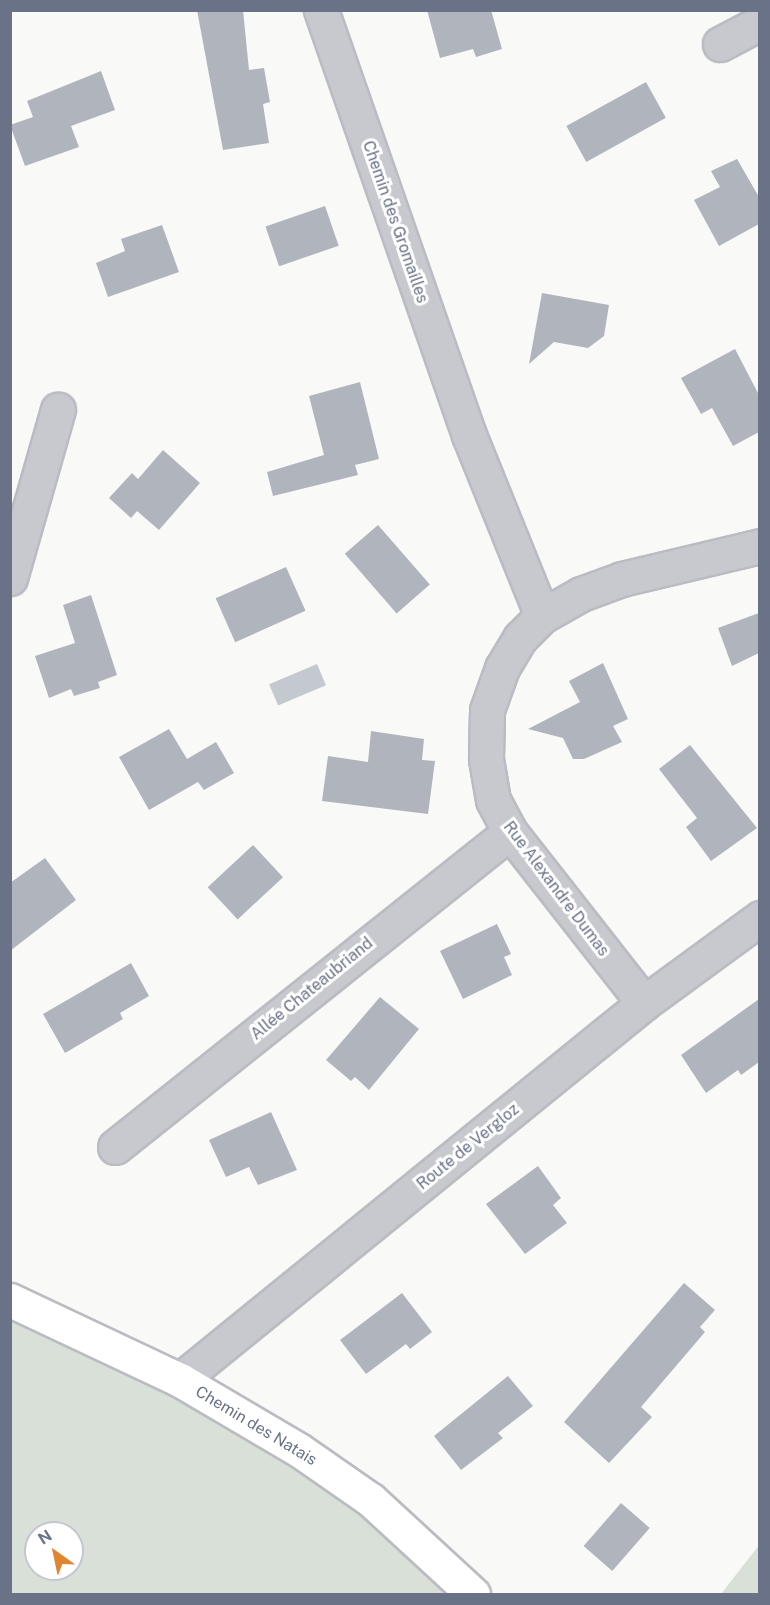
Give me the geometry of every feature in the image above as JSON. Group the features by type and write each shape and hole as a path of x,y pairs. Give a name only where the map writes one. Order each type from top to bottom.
{"street":[{"name":"Chemin des Gromailles","path":"321,10 469,435 542,616"},
{"path":"720,44 759,23"},
{"path":"10,578 58,410"},
{"name":"Rue Alexandre Dumas","path":"644,1003 510,832 493,800 486,759 487,710 502,668 520,638 542,616 581,594 622,579 759,546"},
{"name":"Allée Chateaubriand","path":"115,1147 510,832"},
{"name":"Route de Vergloz","path":"180,1380 644,1003 759,918"},
{"name":"Chemin des Natais","path":"10,1300 180,1380 299,1449 370,1500 473,1594"}],"shaded area":[{"path":"317,664 326,685 278,705 269,684"},
{"path":"11,1320 155,1385 256,1444 351,1506 451,1594 11,1594"},
{"path":"759,1545 759,1594 721,1594"}],"building":[{"path":"197,10 243,10 249,70 264,68 270,102 263,104 269,143 223,150"},
{"path":"427,10 491,10 502,49 476,57 473,49 440,58"},
{"path":"101,71 115,110 71,126 79,147 25,166 10,125 33,117 27,101"},
{"path":"646,82 666,118 586,162 566,126"},
{"path":"737,159 759,197 759,224 719,246 694,200 720,187 711,171"},
{"path":"325,206 339,246 279,266 265,227"},
{"path":"162,225 179,272 108,297 96,263 125,251 121,239"},
{"path":"542,293 609,305 604,336 588,348 554,342 529,364"},
{"path":"735,349 759,395 759,432 733,446 712,408 701,414 681,378"},
{"path":"360,382 379,459 355,465 358,475 273,496 267,472 324,455 309,396"},
{"path":"163,450 200,483 159,530 137,511 131,518 109,498 132,473 138,479"},
{"path":"378,525 430,585 397,613 345,554"},
{"path":"286,567 306,611 235,642 216,598"},
{"path":"91,595 117,675 98,682 100,688 74,696 71,689 49,698 35,656 75,643 63,605"},
{"path":"759,613 759,653 732,666 718,628"},
{"path":"603,663 628,719 613,726 622,742 584,759 573,759 563,738 528,729 580,702 569,681"},
{"path":"169,729 187,759 216,742 234,773 204,790 198,782 149,810 119,757"},
{"path":"371,731 424,739 422,760 435,761 428,814 322,801 328,756 368,762"},
{"path":"690,745 757,828 711,861 686,827 697,818 659,769"},
{"path":"253,845 283,877 238,919 208,887"},
{"path":"45,858 76,900 10,951 10,883"},
{"path":"497,924 511,954 504,957 512,975 463,999 440,951"},
{"path":"131,963 149,996 120,1013 123,1019 65,1053 43,1014"},
{"path":"380,997 419,1029 369,1090 355,1077 351,1081 326,1060"},
{"path":"759,999 759,1062 741,1075 738,1070 706,1093 681,1055"},
{"path":"271,1112 297,1170 258,1185 249,1167 226,1177 209,1140"},
{"path":"538,1166 561,1198 553,1205 567,1223 525,1254 486,1204"},
{"path":"684,1283 715,1310 700,1327 705,1332 641,1407 652,1417 609,1463 564,1422"},
{"path":"402,1293 432,1332 410,1349 406,1344 366,1374 340,1340"},
{"path":"508,1376 533,1406 498,1433 503,1438 461,1470 434,1436"},
{"path":"621,1503 650,1528 612,1571 584,1546"}]}
